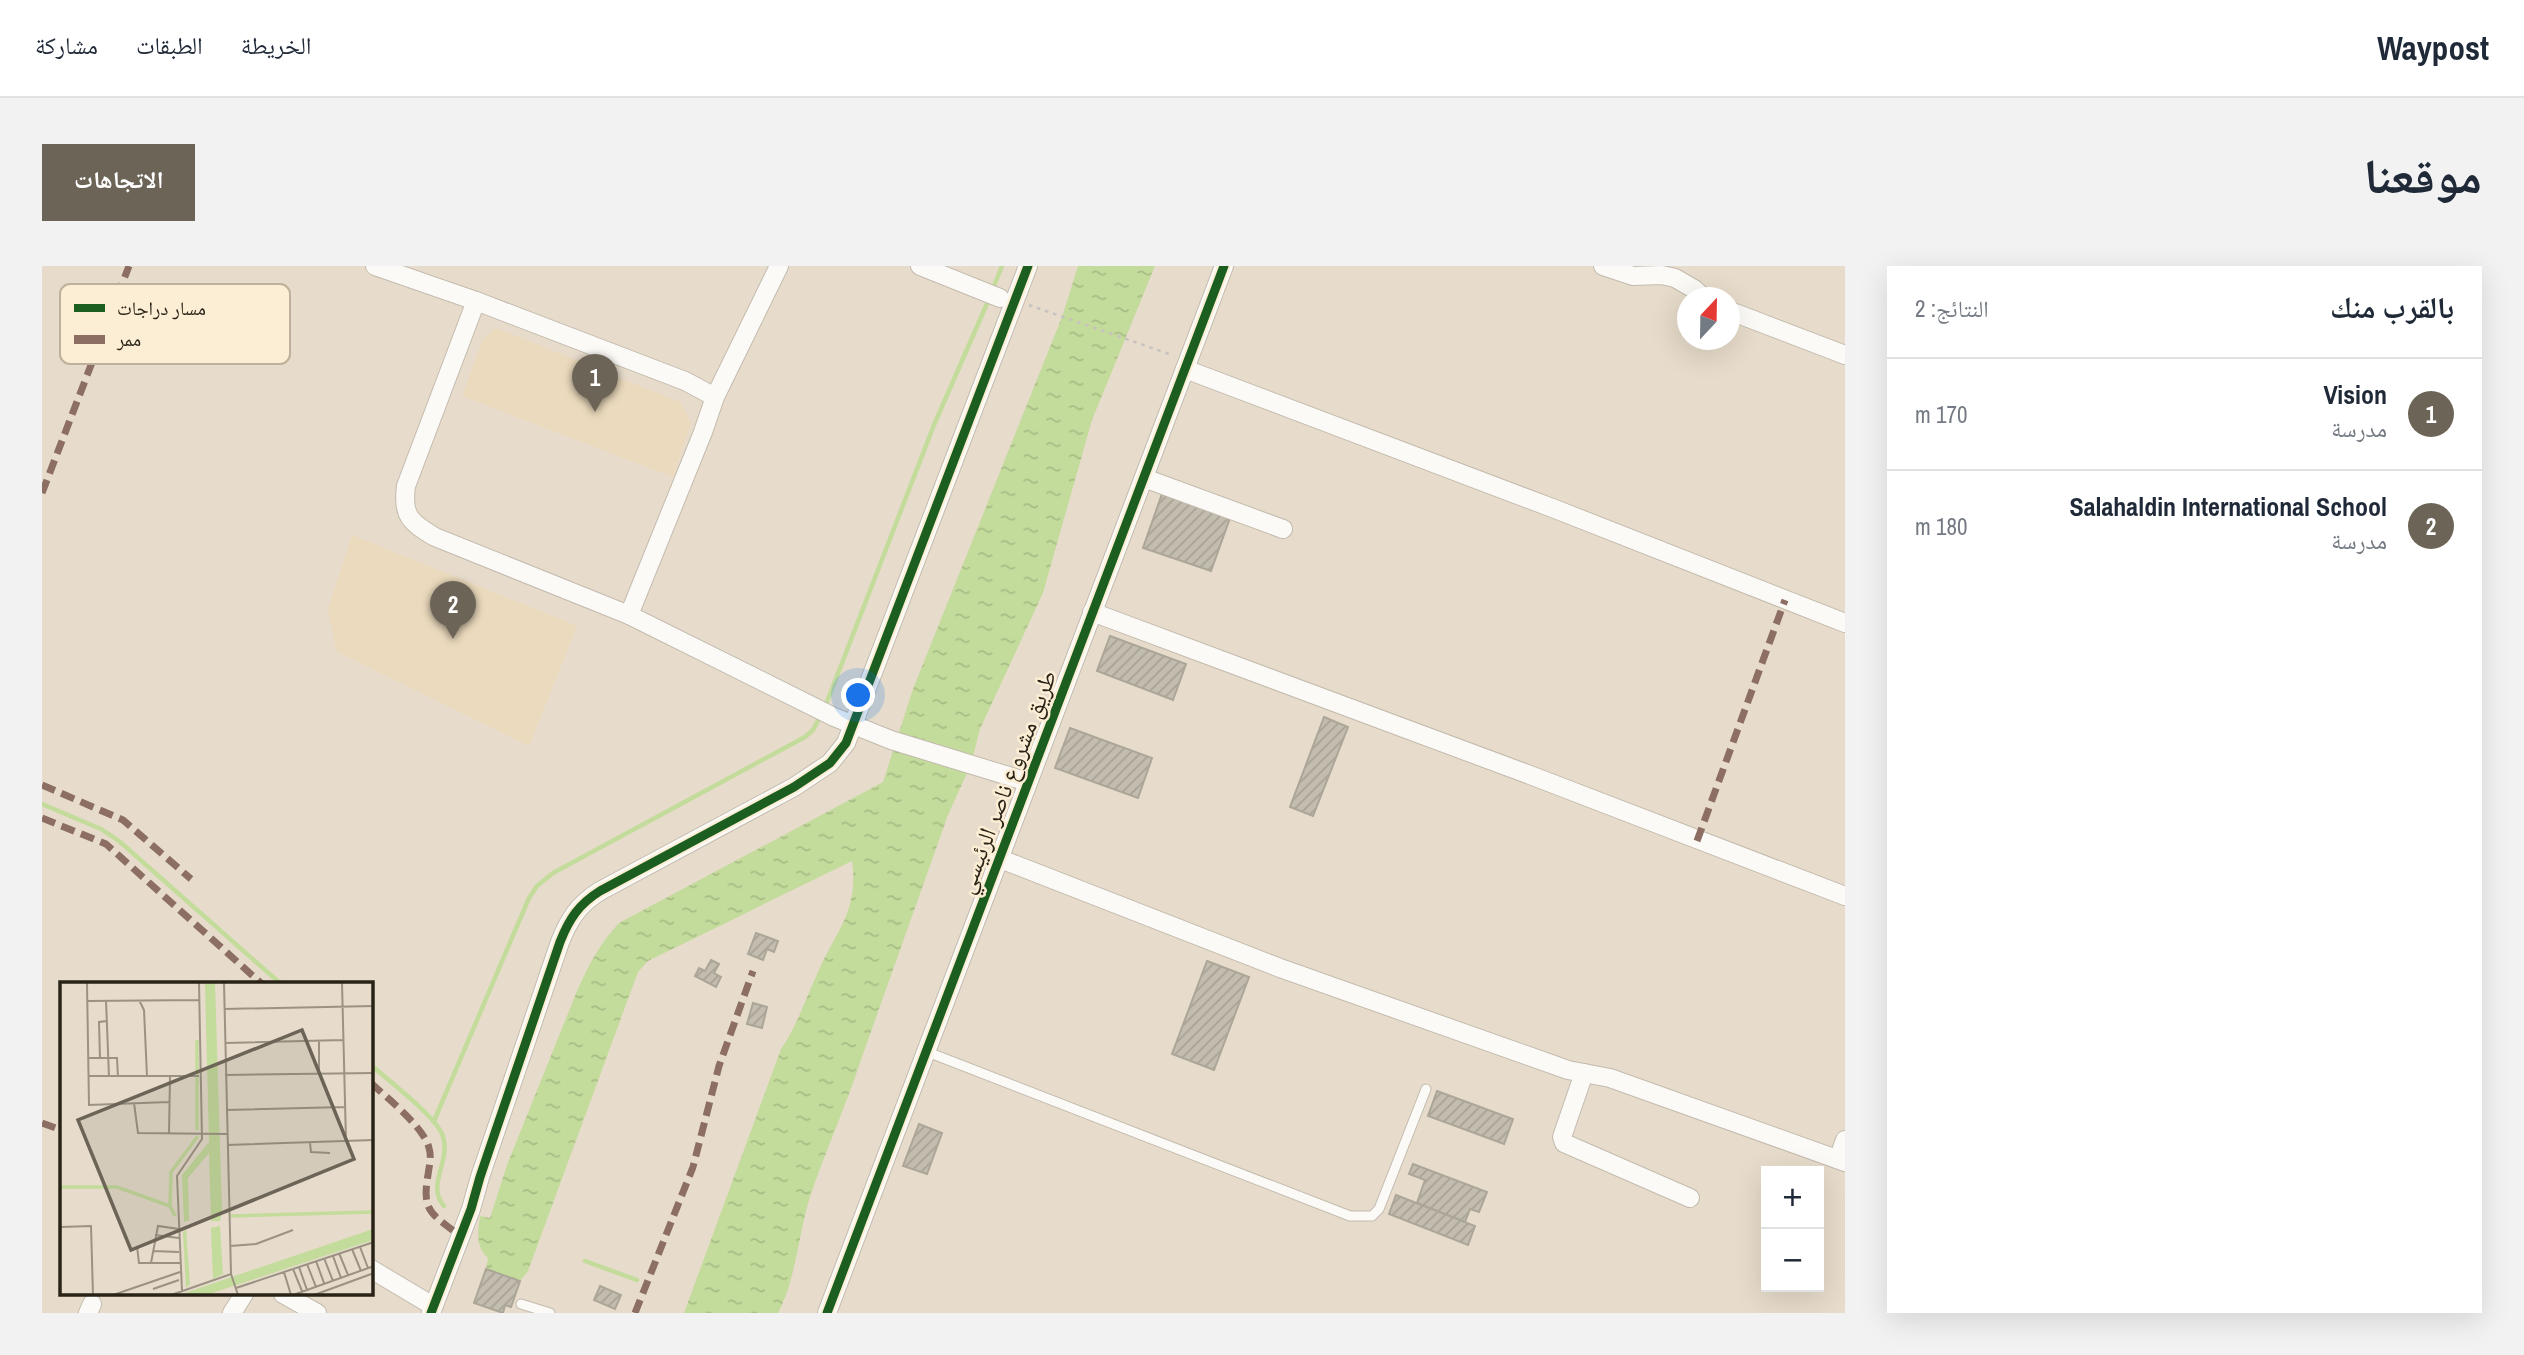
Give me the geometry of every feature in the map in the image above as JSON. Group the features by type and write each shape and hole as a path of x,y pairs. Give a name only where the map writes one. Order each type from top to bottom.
{"street":[{"path":"375,266 685,381 715,397"},
{"path":"629,615 715,397 779,266"},
{"path":"920,266 1000,298"},
{"path":"373,1270 432,1309 471,1209 561,942 575,912 584,901 803,781 840,753 854,725 1028,266"},
{"name":"طريق مشروع ناصر الرئيسي","path":"827,1313 1224,266"},
{"path":"1604,266 1633,276 1661,275 1675,278 1691,287"},
{"path":"475,301 406,486 404,504 409,519 435,537 629,615 834,717 891,740 1028,782"},
{"path":"1740,315 1845,355"},
{"path":"1186,365 1844,619"},
{"path":"1144,478 1283,529"},
{"path":"1092,612 1845,896"},
{"path":"998,858 1280,968 1568,1070 1610,1078 1841,1160 1845,1140"},
{"path":"1584,1073 1562,1137 1564,1143 1690,1198"},
{"path":"232,1313 243,1296"},
{"path":"287,1296 317,1313"}],"lane":[{"path":"925,1051 1350,1216 1372,1216 1380,1209 1426,1089"},
{"path":"521,1304 550,1313"}],"path":[{"path":"1060,315 1129,339 1186,365"}],"shaded area":[{"path":"496,328 680,402 691,423 673,477 462,396 483,339"},
{"path":"352,535 577,626 529,746 336,651 328,609"}],"water":[{"path":"1078,266 1155,266 1092,420 1043,593 980,729 971,764 948,815 857,1073 815,1182 789,1286 778,1313 684,1313 781,1049 797,1021 849,907 852,894 852,861 648,961 638,972 528,1271 520,1281 486,1269 488,1258 478,1239 480,1216 490,1218 507,1165 577,991 595,955 612,931 619,923 883,782 913,689 1062,317"}],"building":[{"path":"1163,491 1231,515 1211,571 1143,548"},
{"path":"1110,636 1186,664 1173,700 1097,671"},
{"path":"1324,717 1348,727 1313,816 1290,807"},
{"path":"1070,728 1152,758 1138,798 1055,768"},
{"path":"756,933 778,941 774,952 767,949 763,960 748,954"},
{"path":"711,960 719,964 714,973 721,977 716,987 695,976 699,968 705,971"},
{"path":"1207,961 1249,977 1214,1070 1172,1054"},
{"path":"753,1003 767,1007 762,1028 747,1024"},
{"path":"1437,1091 1513,1119 1504,1144 1428,1116"},
{"path":"919,1124 942,1133 927,1174 903,1166"},
{"path":"1413,1164 1487,1192 1479,1212 1470,1209 1465,1222 1417,1203 1425,1180 1409,1174"},
{"path":"1396,1195 1475,1226 1468,1245 1389,1214"},
{"path":"486,1269 520,1281 511,1307 505,1305 503,1313 474,1303"},
{"path":"600,1286 621,1295 615,1309 594,1300"}],"waterway":[{"path":"992,291 1002,266"},
{"path":"825,707 934,425 989,299"},
{"path":"434,1121 529,898 537,886 553,873 805,737 813,730 821,715"},
{"path":"42,804 101,829 119,841 279,982"},
{"path":"373,1067 438,1126 442,1134 444,1153 437,1189 444,1206"},
{"path":"585,1261 637,1280"}],"marked path":[{"path":"122,284 129,266"},
{"path":"42,493 91,364"},
{"path":"1697,841 1785,600"},
{"path":"42,785 123,820 191,879"},
{"path":"42,818 106,844 260,982"},
{"path":"635,1313 693,1167 719,1066 753,971"},
{"path":"373,1085 404,1113 426,1140 430,1155 426,1188 428,1205 436,1217 460,1236"},
{"path":"42,1123 60,1130"}],"cycle path":[{"path":"431,1313 471,1209 560,942 576,913 600,891 794,787 830,763 846,743 1028,266"},
{"path":"827,1313 1224,266"}],"place":[{"name":"Vision","path":"595,412"},
{"name":"Salahaldin International School","path":"453,639"}]}
